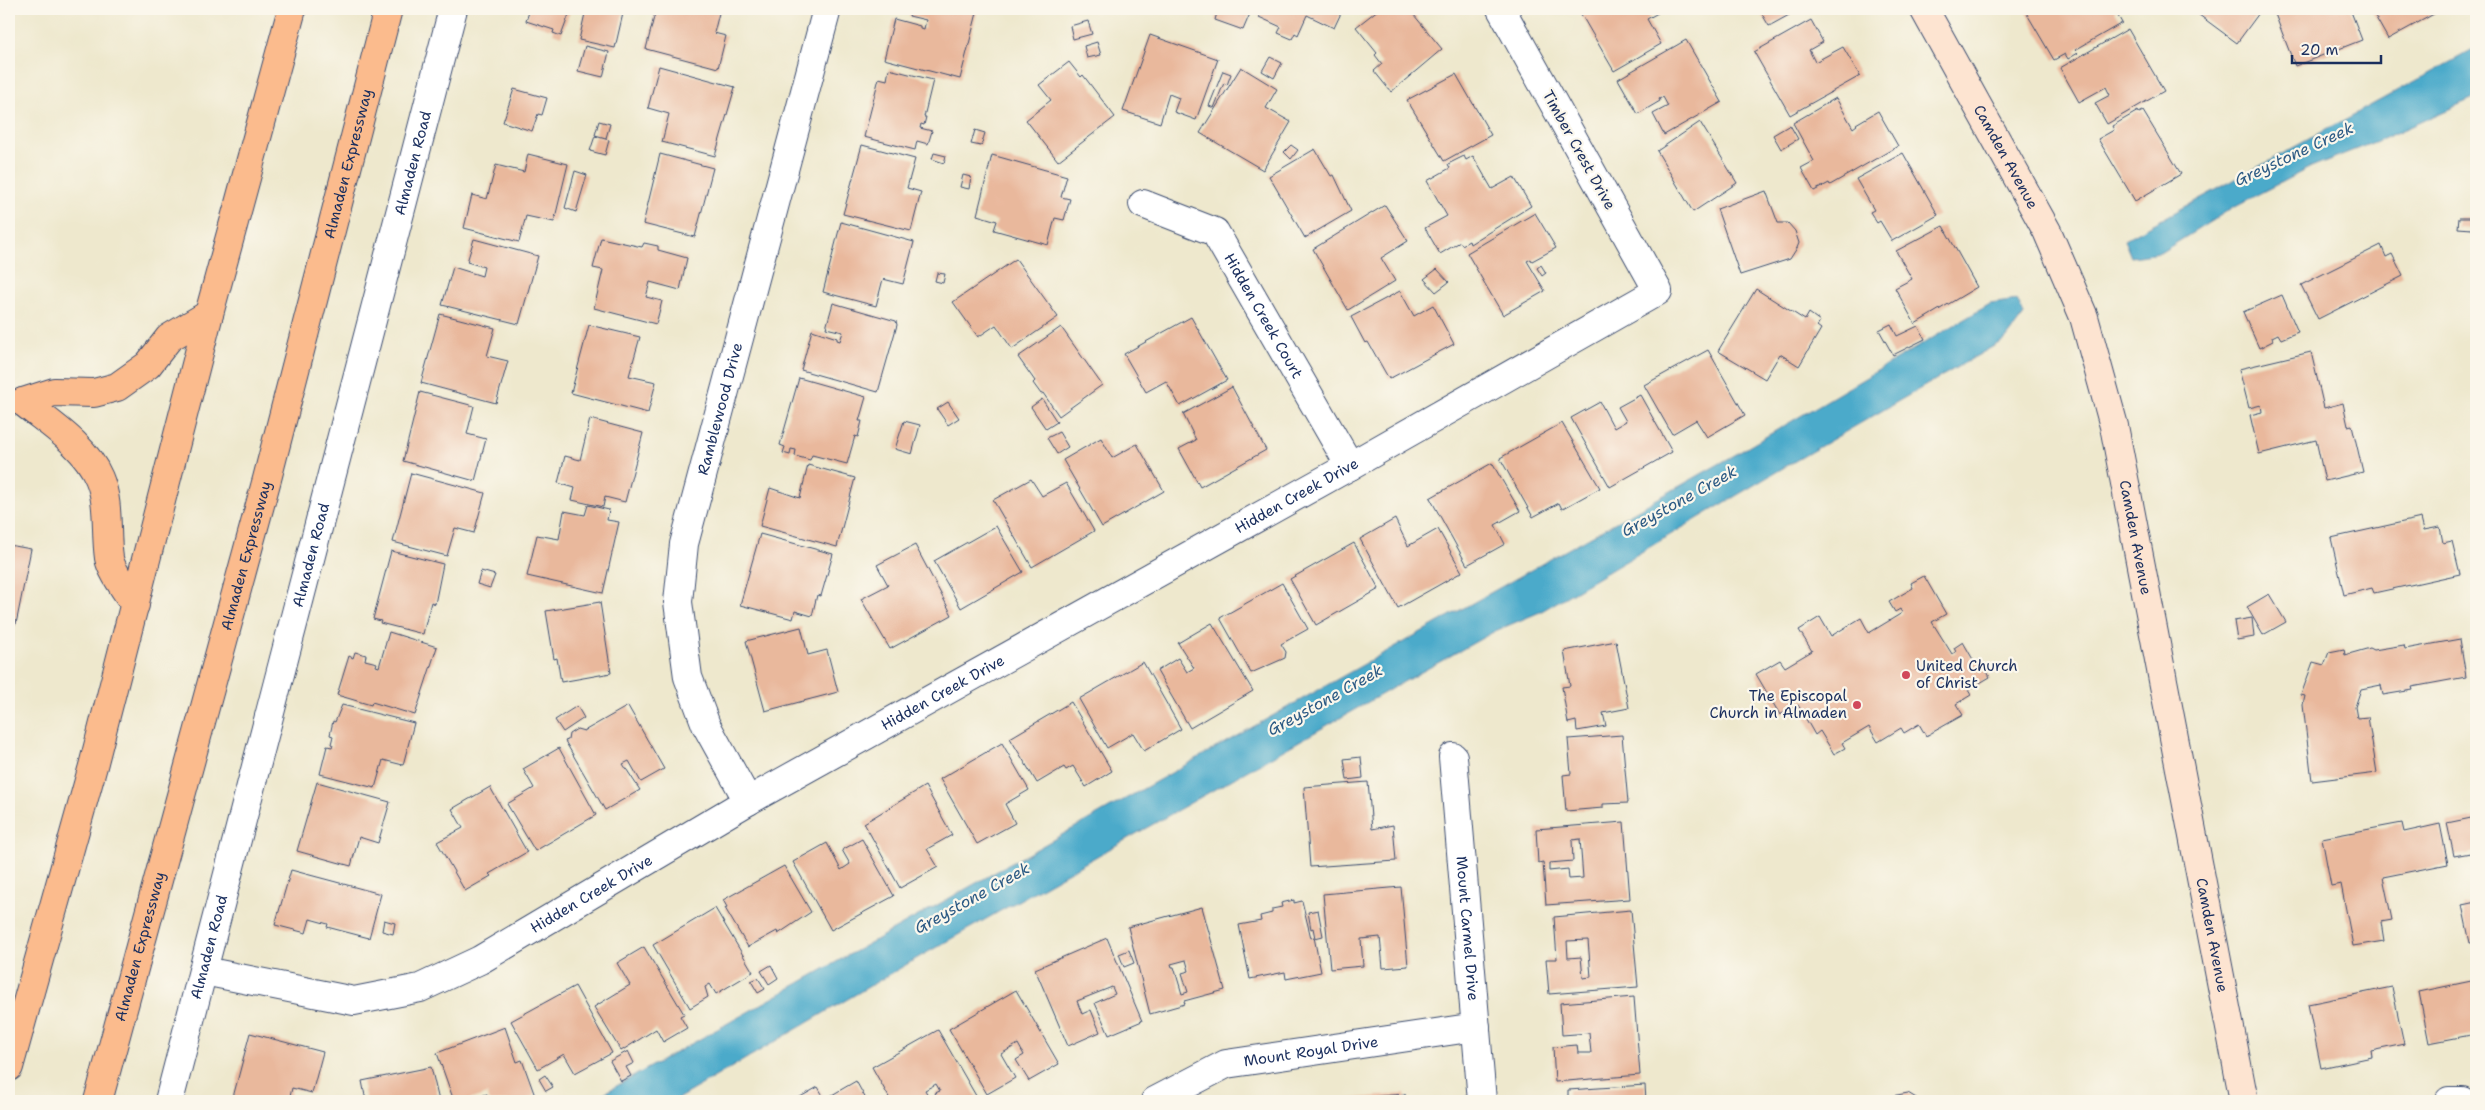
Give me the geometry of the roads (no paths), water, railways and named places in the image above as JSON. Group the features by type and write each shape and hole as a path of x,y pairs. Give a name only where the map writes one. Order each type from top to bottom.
{"main road":[{"path":"9,1067 93,766 209,314 292,9"},
{"name":"Almaden Expressway","path":"98,1101 267,479 388,9"},
{"path":"16,400 54,392 94,392 117,387 148,365 169,338 209,314"},
{"path":"16,400 77,446 92,466 99,479 108,516 109,560 135,606"}],"street":[{"name":"Almaden Road","path":"169,1101 453,9"},
{"name":"Ramblewood Drive","path":"748,801 706,725 688,677 678,602 683,553 826,9"},
{"name":"Timber Crest Drive","path":"1500,9 1658,291"},
{"name":"Camden Avenue","path":"1924,9 2047,231 2084,317 2114,426 2244,1101"},
{"name":"Hidden Creek Court","path":"1143,204 1215,232 1350,466"},
{"name":"Hidden Creek Drive","path":"204,971 354,1001 420,988 480,960 748,801 1350,466 1658,291"},
{"name":"Mount Carmel Drive","path":"1453,756 1482,1101"},
{"name":"Mount Royal Drive","path":"1155,1101 1226,1064 1476,1026"},
{"path":"2449,1101 2462,1101"}],"water":[{"name":"Greystone Creek","path":"2476,48 2476,97 2382,139 2311,167 2237,205 2160,253 2131,257 2124,240"},
{"name":"Greystone Creek","path":"2017,300 2024,315 2006,339 1540,612 1495,631 1391,689 921,956 674,1101 590,1101 1733,456 1990,304"}],"place":[{"name":"United Church of Christ","path":"1906,675"},
{"name":"The Episcopal Church in Almaden","path":"1857,705"}]}
